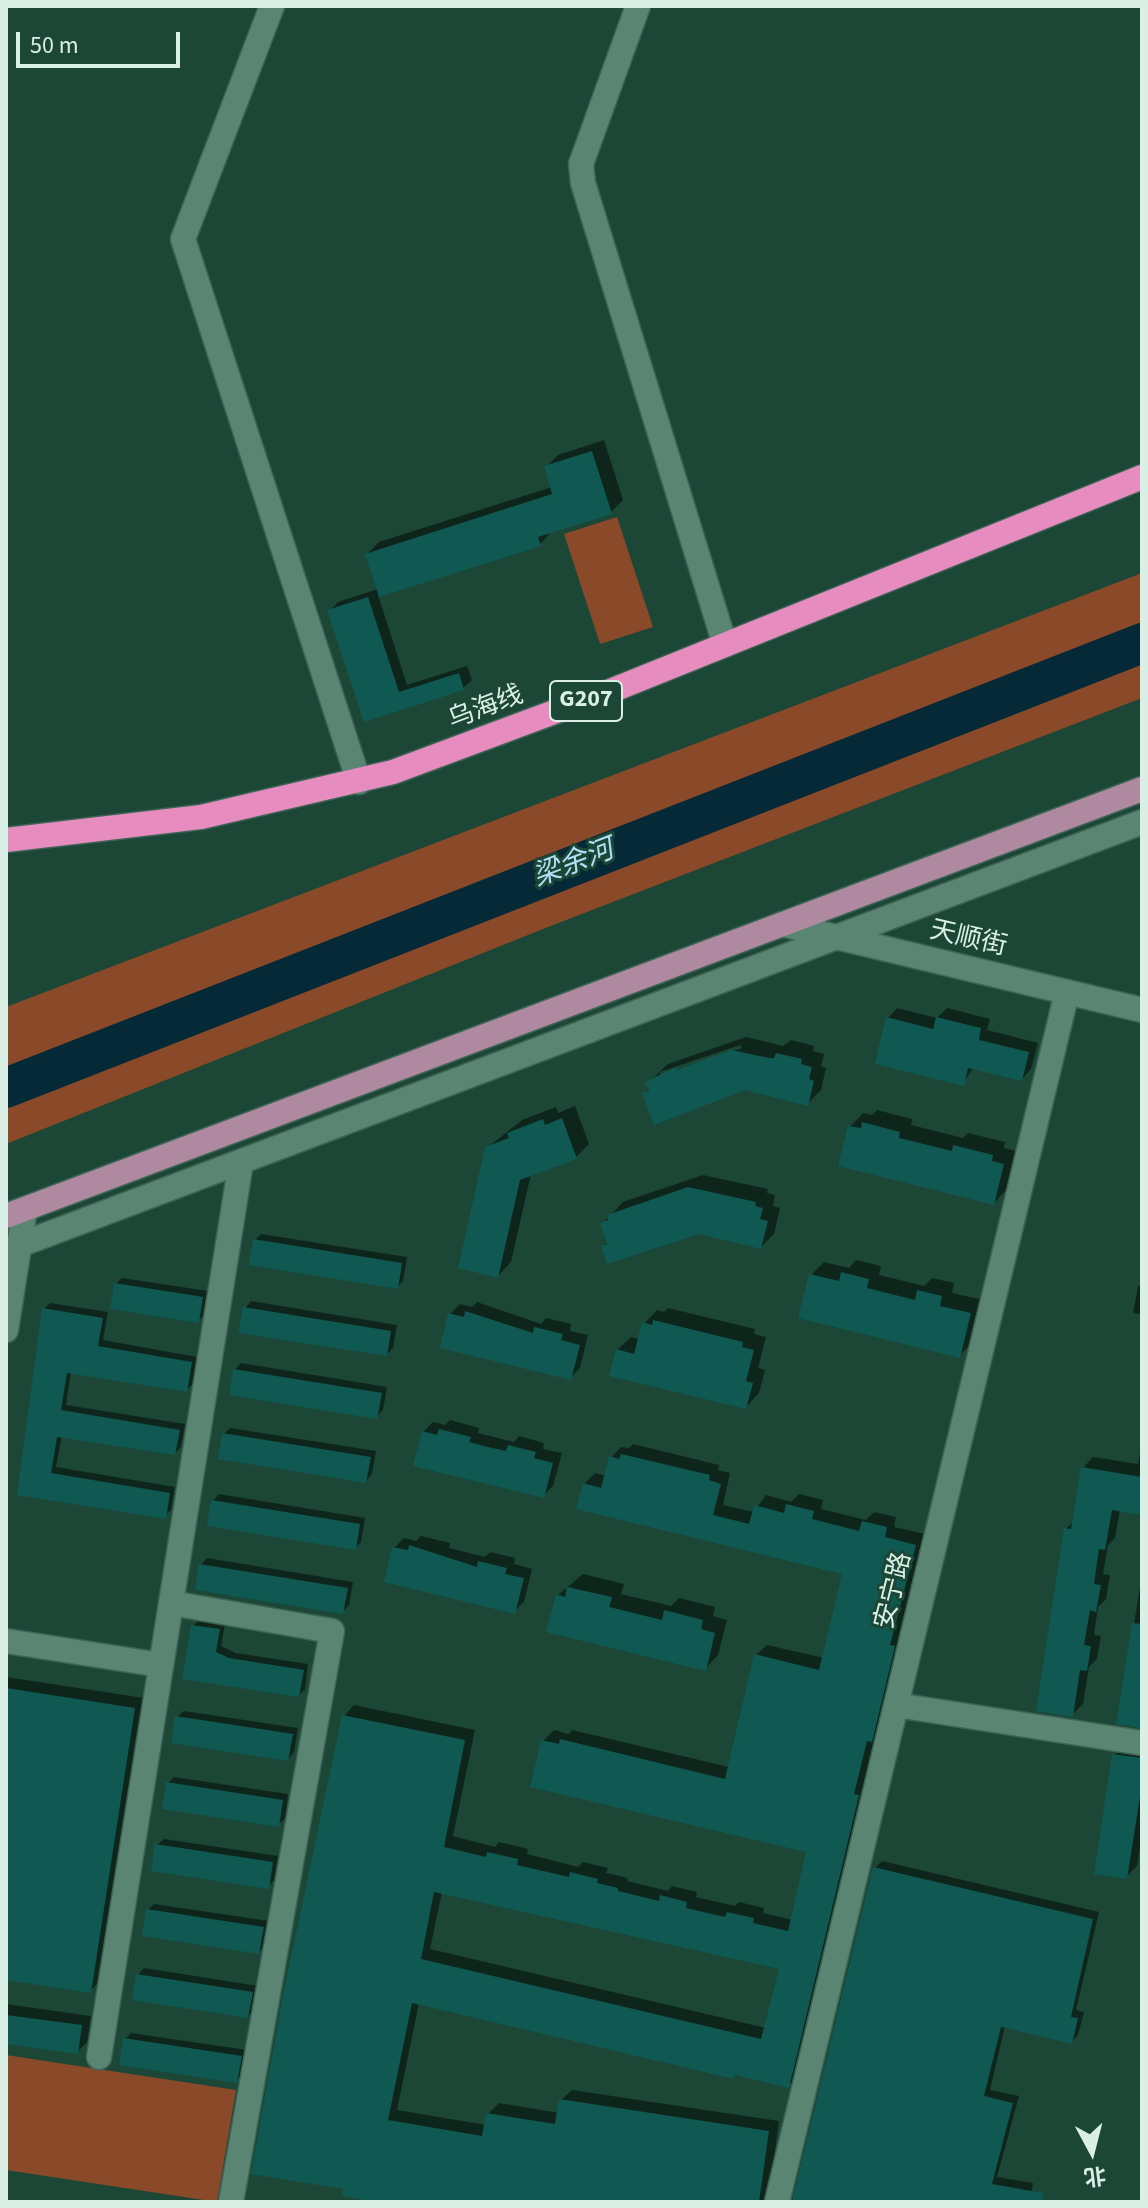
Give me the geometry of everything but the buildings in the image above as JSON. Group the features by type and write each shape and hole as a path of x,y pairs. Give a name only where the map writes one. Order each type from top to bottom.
{"highway":[{"name":"乌海线","path":"6,840 201,817 359,782 470,745 1142,477"}],"main road":[{"path":"16,1212 1142,789"}],"street":[{"path":"272,6 183,239 359,782"},
{"path":"638,6 581,164 583,183 725,645"},
{"path":"13,1248 1142,822"},
{"name":"天顺街","path":"782,924 1142,1010"},
{"name":"安宁路","path":"777,2202 1067,992"},
{"path":"99,2057 241,1162"},
{"path":"6,1330 16,1212"},
{"path":"171,1603 332,1631 231,2202"},
{"path":"6,1641 161,1665"},
{"path":"896,1705 1142,1743"}],"shaded area":[{"path":"617,517 653,627 600,644 564,534"},
{"path":"1142,573 1142,698 548,927 6,1144 6,1007"},
{"path":"6,2055 236,2090 217,2202 6,2170"}],"waterway":[{"name":"梁余河","path":"6,1088 1142,643"}]}
